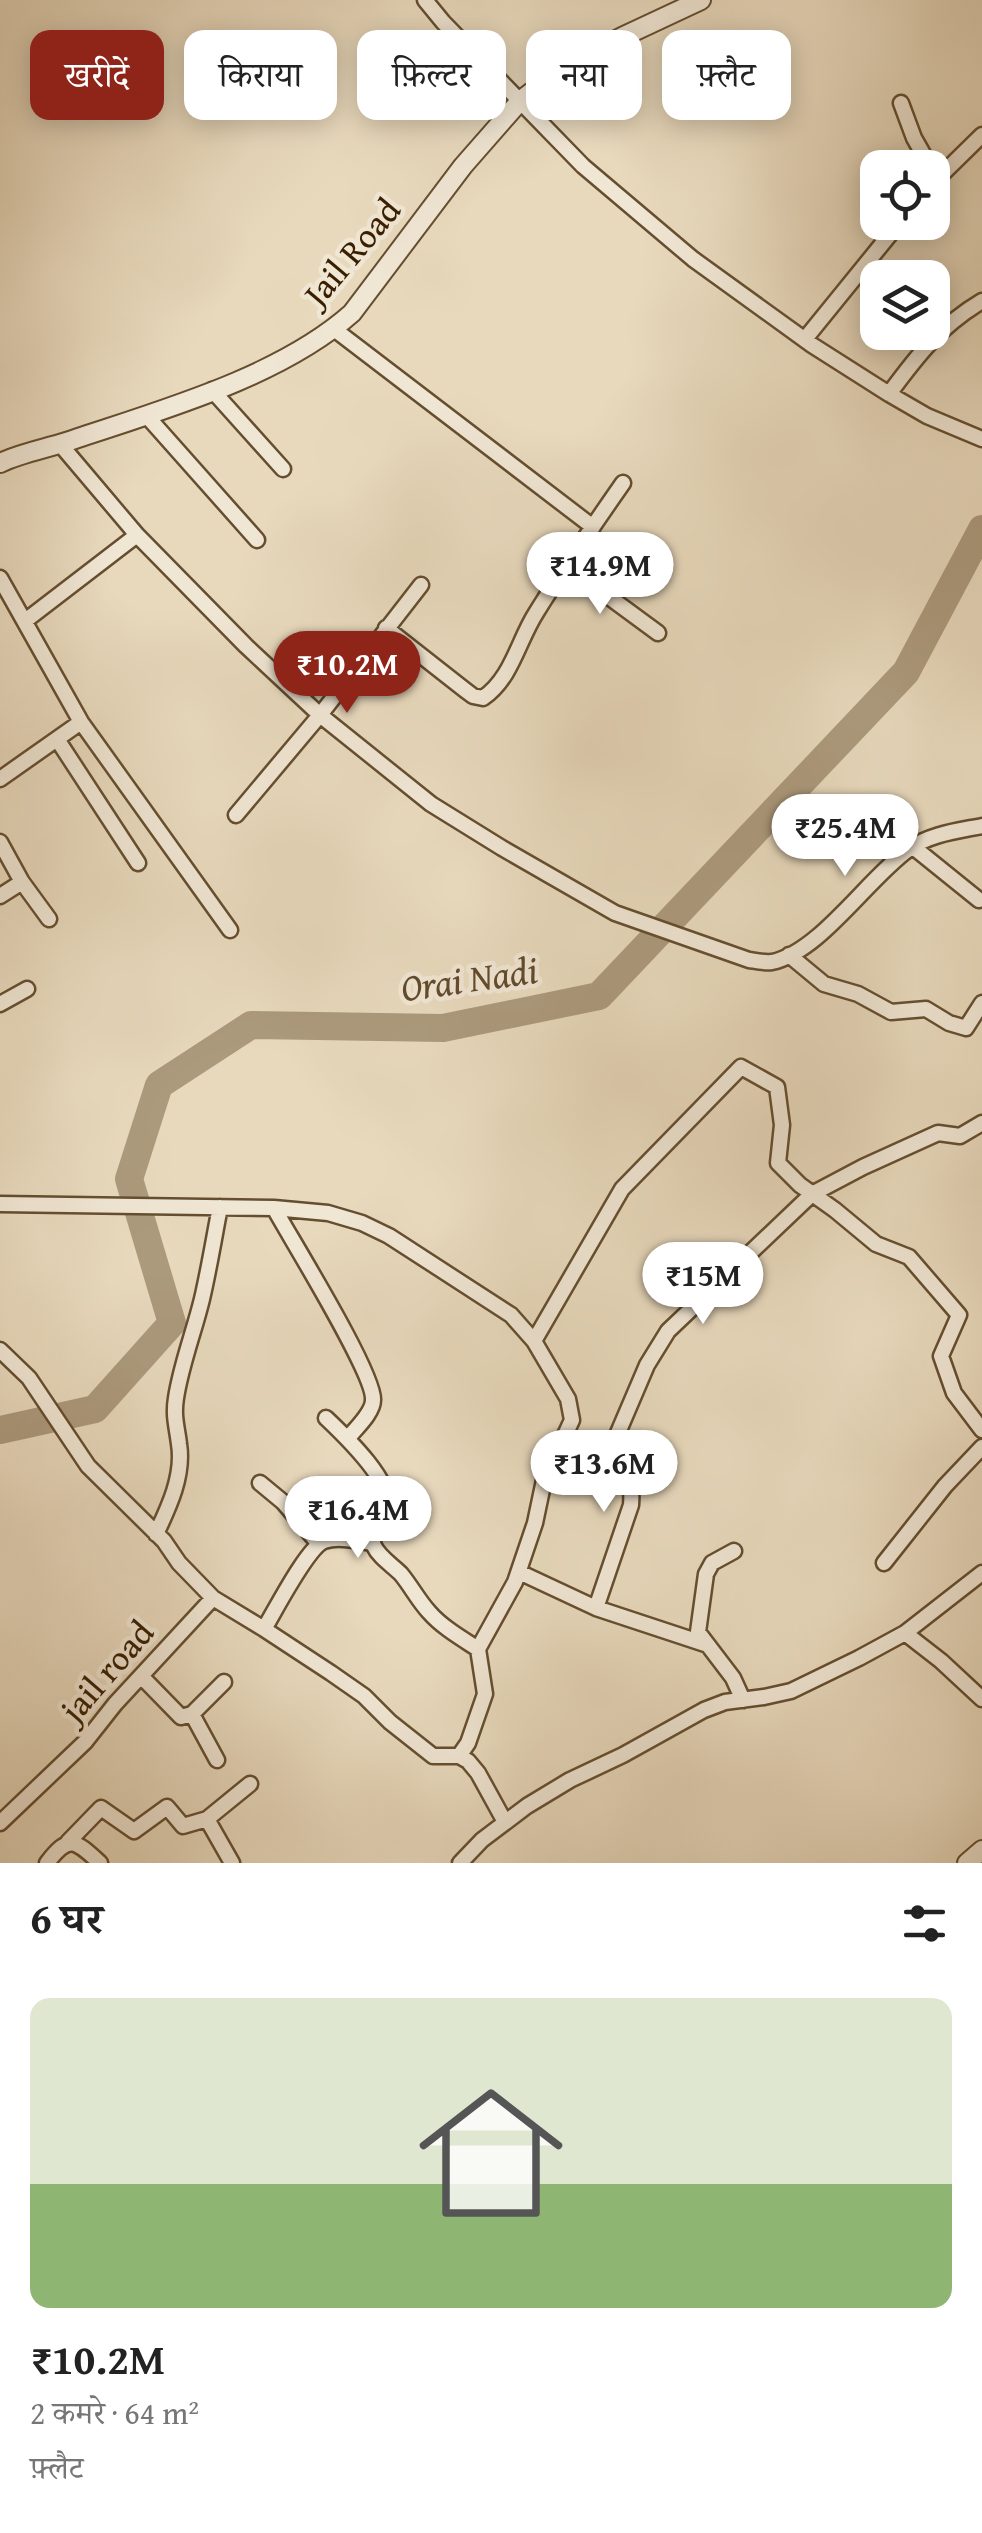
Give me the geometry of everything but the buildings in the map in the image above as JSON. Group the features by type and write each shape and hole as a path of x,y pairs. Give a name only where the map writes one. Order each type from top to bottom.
{"street":[{"path":"425,0 583,166 680,247 805,340 926,416 982,439"},
{"name":"Jail Road","path":"4,455 60,444 252,376 334,330 352,313 463,166 520,101 563,68 701,0"},
{"path":"901,103 920,150"},
{"path":"950,161 982,135"},
{"path":"805,340 886,240"},
{"path":"890,394 936,335 982,301"},
{"path":"334,330 593,527"},
{"path":"212,390 283,469"},
{"path":"146,415 257,540"},
{"path":"60,444 136,535 320,715 432,804 614,914 749,960 770,962 796,952 838,918 884,868 912,846 940,834 982,826"},
{"path":"386,628 465,690 483,698 493,691 512,663 533,617 623,484"},
{"path":"24,621 136,535"},
{"path":"567,566 658,634"},
{"path":"0,578 81,722 230,930"},
{"path":"236,815 320,715 421,584"},
{"path":"1,776 81,722"},
{"path":"57,739 138,863"},
{"path":"0,842 49,919"},
{"path":"912,846 979,900"},
{"path":"0,896 22,882"},
{"path":"788,955 824,984 858,994 891,1012 926,1009 966,1028 982,1003"},
{"path":"0,1004 27,989"},
{"path":"534,1341 622,1190 741,1067 777,1087 782,1126 778,1164 876,1244 909,1257 959,1315 941,1356 954,1393 982,1430"},
{"path":"603,1468 647,1365 668,1330 812,1194 938,1133 960,1136 982,1123"},
{"path":"0,1204 274,1208 328,1213 389,1236 511,1316 534,1341 568,1399 572,1420 547,1466 535,1523 518,1572 478,1649 486,1694 468,1743 459,1756"},
{"path":"156,1534 170,1505 180,1461 173,1414 202,1300 220,1207"},
{"path":"274,1208 372,1390 372,1407 348,1438"},
{"path":"0,1350 28,1378 88,1466 156,1534 212,1598 364,1696 434,1756 459,1756 468,1761 505,1822"},
{"path":"326,1418 367,1462 390,1499 386,1520 373,1537 379,1554 403,1576 429,1612 478,1649"},
{"path":"555,1448 622,1476 630,1484 631,1505 596,1608"},
{"path":"884,1563 945,1486 982,1448"},
{"path":"260,1484 283,1502 318,1544"},
{"path":"264,1629 318,1544 342,1539 373,1543"},
{"path":"734,1551 712,1563 706,1574 698,1632 733,1678 743,1700"},
{"path":"518,1572 596,1608 708,1644"},
{"path":"460,1863 505,1822 570,1780 704,1710 725,1702 791,1690 905,1632 982,1573"},
{"name":"jail road","path":"0,1823 86,1742 115,1704 212,1598"},
{"path":"905,1632 982,1698"},
{"path":"141,1676 181,1718 192,1714 224,1682"},
{"path":"192,1714 217,1760"},
{"path":"47,1863 101,1808 134,1831 168,1807 184,1826 207,1819 250,1784"},
{"path":"207,1819 232,1863"},
{"path":"68,1842 100,1863"},
{"path":"967,1863 982,1850"}],"waterway":[{"name":"Orai Nadi","path":"0,1430 95,1409 172,1323 129,1179 159,1085 251,1025 443,1028 599,996 906,672 982,529"}]}
